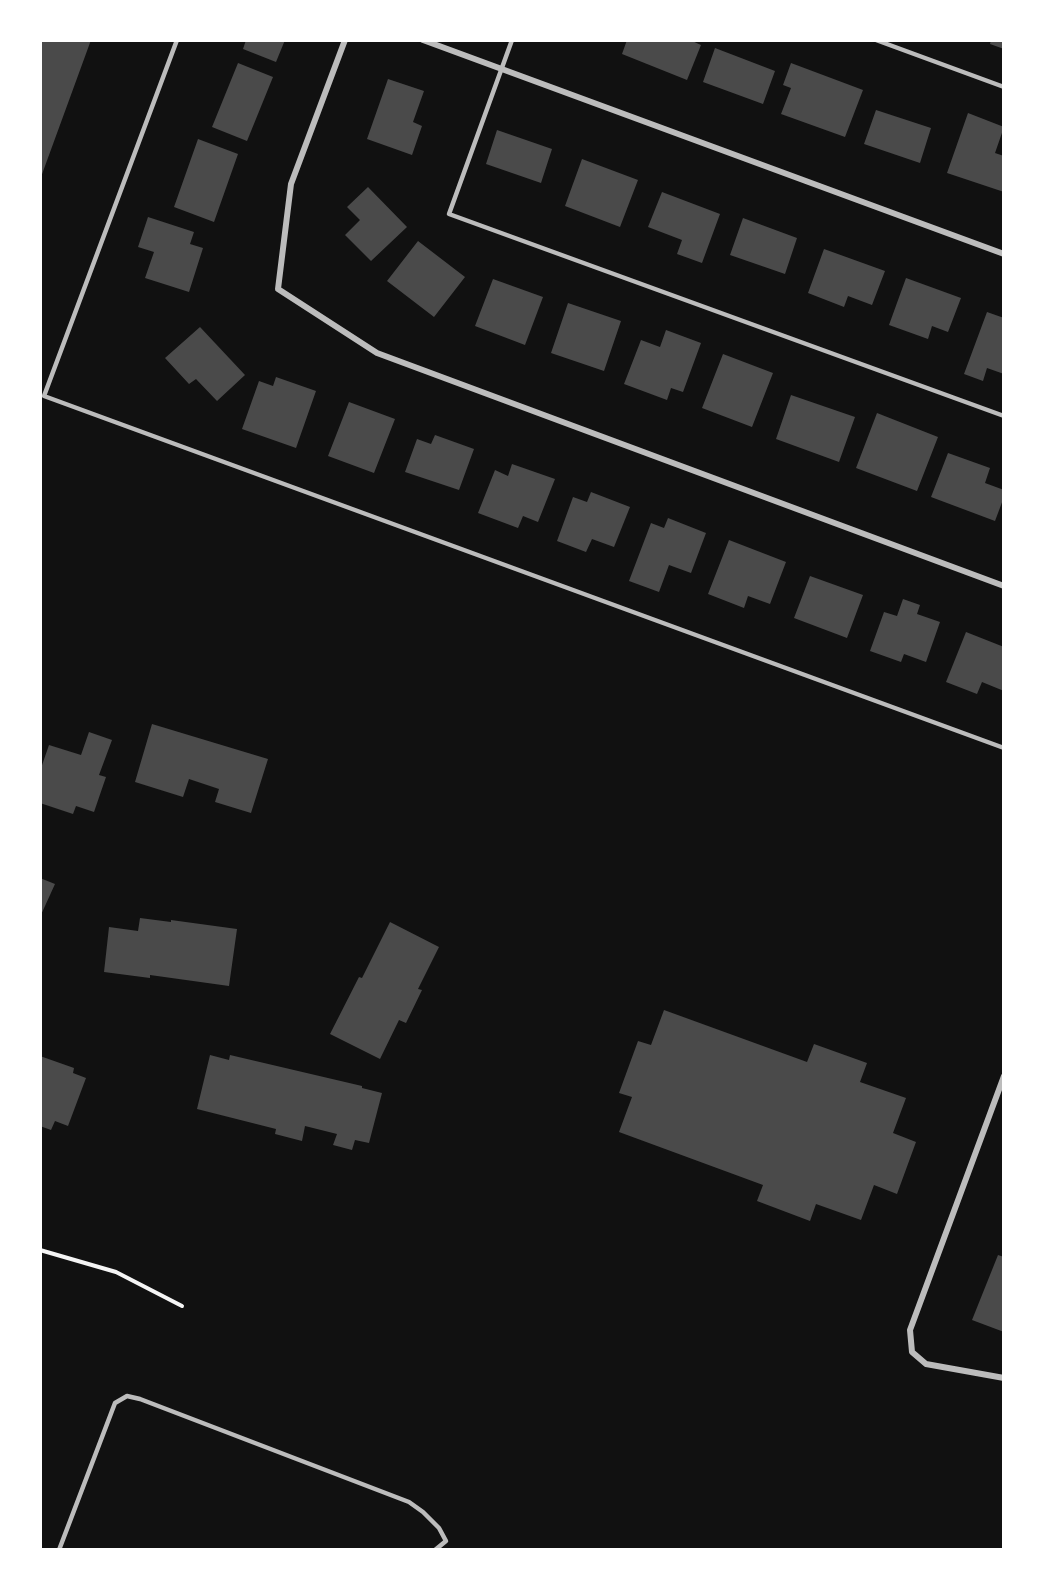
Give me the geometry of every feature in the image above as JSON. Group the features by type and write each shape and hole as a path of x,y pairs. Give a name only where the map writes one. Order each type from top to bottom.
{"street":[{"path":"345,40 291,184 278,289 377,353 1004,586"},
{"path":"423,40 1004,254"},
{"path":"1004,1076 910,1330 912,1352 926,1364 1004,1378"}],"lane":[{"path":"177,40 44,396 1004,748"},
{"path":"512,40 449,214 1004,416"},
{"path":"876,40 1004,87"},
{"path":"59,1550 115,1403 127,1396 410,1502 439,1528 446,1541 435,1550"}],"path":[{"path":"40,1250 116,1272 182,1306"}],"building":[{"path":"40,40 91,40 41,177 40,177"},
{"path":"246,40 285,40 276,62 243,49"},
{"path":"627,40 690,40 701,45 687,80 622,54"},
{"path":"991,40 1004,40 1004,49 990,44"},
{"path":"715,48 775,71 763,104 703,82"},
{"path":"238,63 273,77 247,141 212,127"},
{"path":"791,63 863,90 845,137 781,114 791,88 783,85"},
{"path":"388,79 424,91 413,122 422,126 412,155 367,139"},
{"path":"876,110 931,128 920,163 864,144"},
{"path":"968,113 1004,127 995,153 1004,156 1004,192 947,173"},
{"path":"497,130 552,149 541,183 486,164"},
{"path":"198,139 238,154 214,222 174,207"},
{"path":"582,159 638,180 620,227 565,206"},
{"path":"368,187 407,227 371,261 345,235 360,220 347,207"},
{"path":"662,192 720,214 702,263 677,254 682,240 648,227"},
{"path":"148,217 194,232 190,244 203,248 189,292 145,278 154,252 138,247"},
{"path":"743,218 797,238 785,274 730,255"},
{"path":"418,241 465,277 434,317 387,281"},
{"path":"824,249 885,271 872,305 848,296 844,307 808,293"},
{"path":"906,278 961,298 948,332 932,326 928,339 889,325"},
{"path":"493,279 543,297 525,345 475,326"},
{"path":"568,303 621,321 604,371 551,353"},
{"path":"987,312 1004,318 1004,374 987,368 983,381 964,374"},
{"path":"200,327 245,375 217,401 196,379 189,384 165,358"},
{"path":"666,330 701,343 683,392 671,388 667,400 624,384 641,340 660,347"},
{"path":"723,354 773,373 752,427 702,408"},
{"path":"276,377 316,391 296,448 242,429 259,381 273,386"},
{"path":"791,395 855,417 839,462 776,439"},
{"path":"349,402 395,419 374,473 328,456"},
{"path":"877,413 938,437 917,491 856,468"},
{"path":"435,435 474,449 459,490 405,472 417,439 431,444"},
{"path":"948,453 990,468 985,483 1004,490 1004,497 995,521 931,497"},
{"path":"512,464 555,479 538,522 523,516 518,528 478,513 495,470 508,476"},
{"path":"591,492 630,507 614,547 592,539 586,552 557,541 573,497 587,502"},
{"path":"668,518 706,533 691,573 669,565 659,592 629,581 651,523 664,528"},
{"path":"729,540 786,562 770,604 748,596 744,608 708,594"},
{"path":"810,576 863,595 847,638 794,618"},
{"path":"903,599 920,605 917,614 940,622 926,662 904,654 901,662 870,651 884,612 897,616"},
{"path":"966,632 1004,647 1004,691 982,682 977,694 946,682"},
{"path":"152,724 268,759 251,813 215,802 219,789 189,779 183,797 135,782"},
{"path":"89,732 112,740 99,775 106,777 94,812 76,806 73,814 40,803 40,771 49,745 81,755"},
{"path":"40,878 55,884 40,917"},
{"path":"140,918 237,929 229,986 150,975 150,978 104,972 109,927 138,931"},
{"path":"390,922 439,947 418,989 422,990 406,1023 399,1020 380,1059 330,1034"},
{"path":"664,1010 807,1062 814,1044 867,1063 860,1082 906,1098 893,1133 916,1142 897,1194 874,1185 861,1220 816,1204 810,1221 757,1201 763,1185 619,1132 632,1097 619,1093 638,1041 651,1045"},
{"path":"210,1055 229,1060 230,1055 362,1086 362,1088 382,1093 369,1143 355,1140 352,1150 333,1145 337,1134 305,1126 302,1141 275,1134 276,1129 197,1109"},
{"path":"40,1056 74,1068 73,1073 86,1078 68,1126 55,1121 51,1130 40,1126"},
{"path":"998,1255 1004,1257 1004,1332 972,1320"}]}
